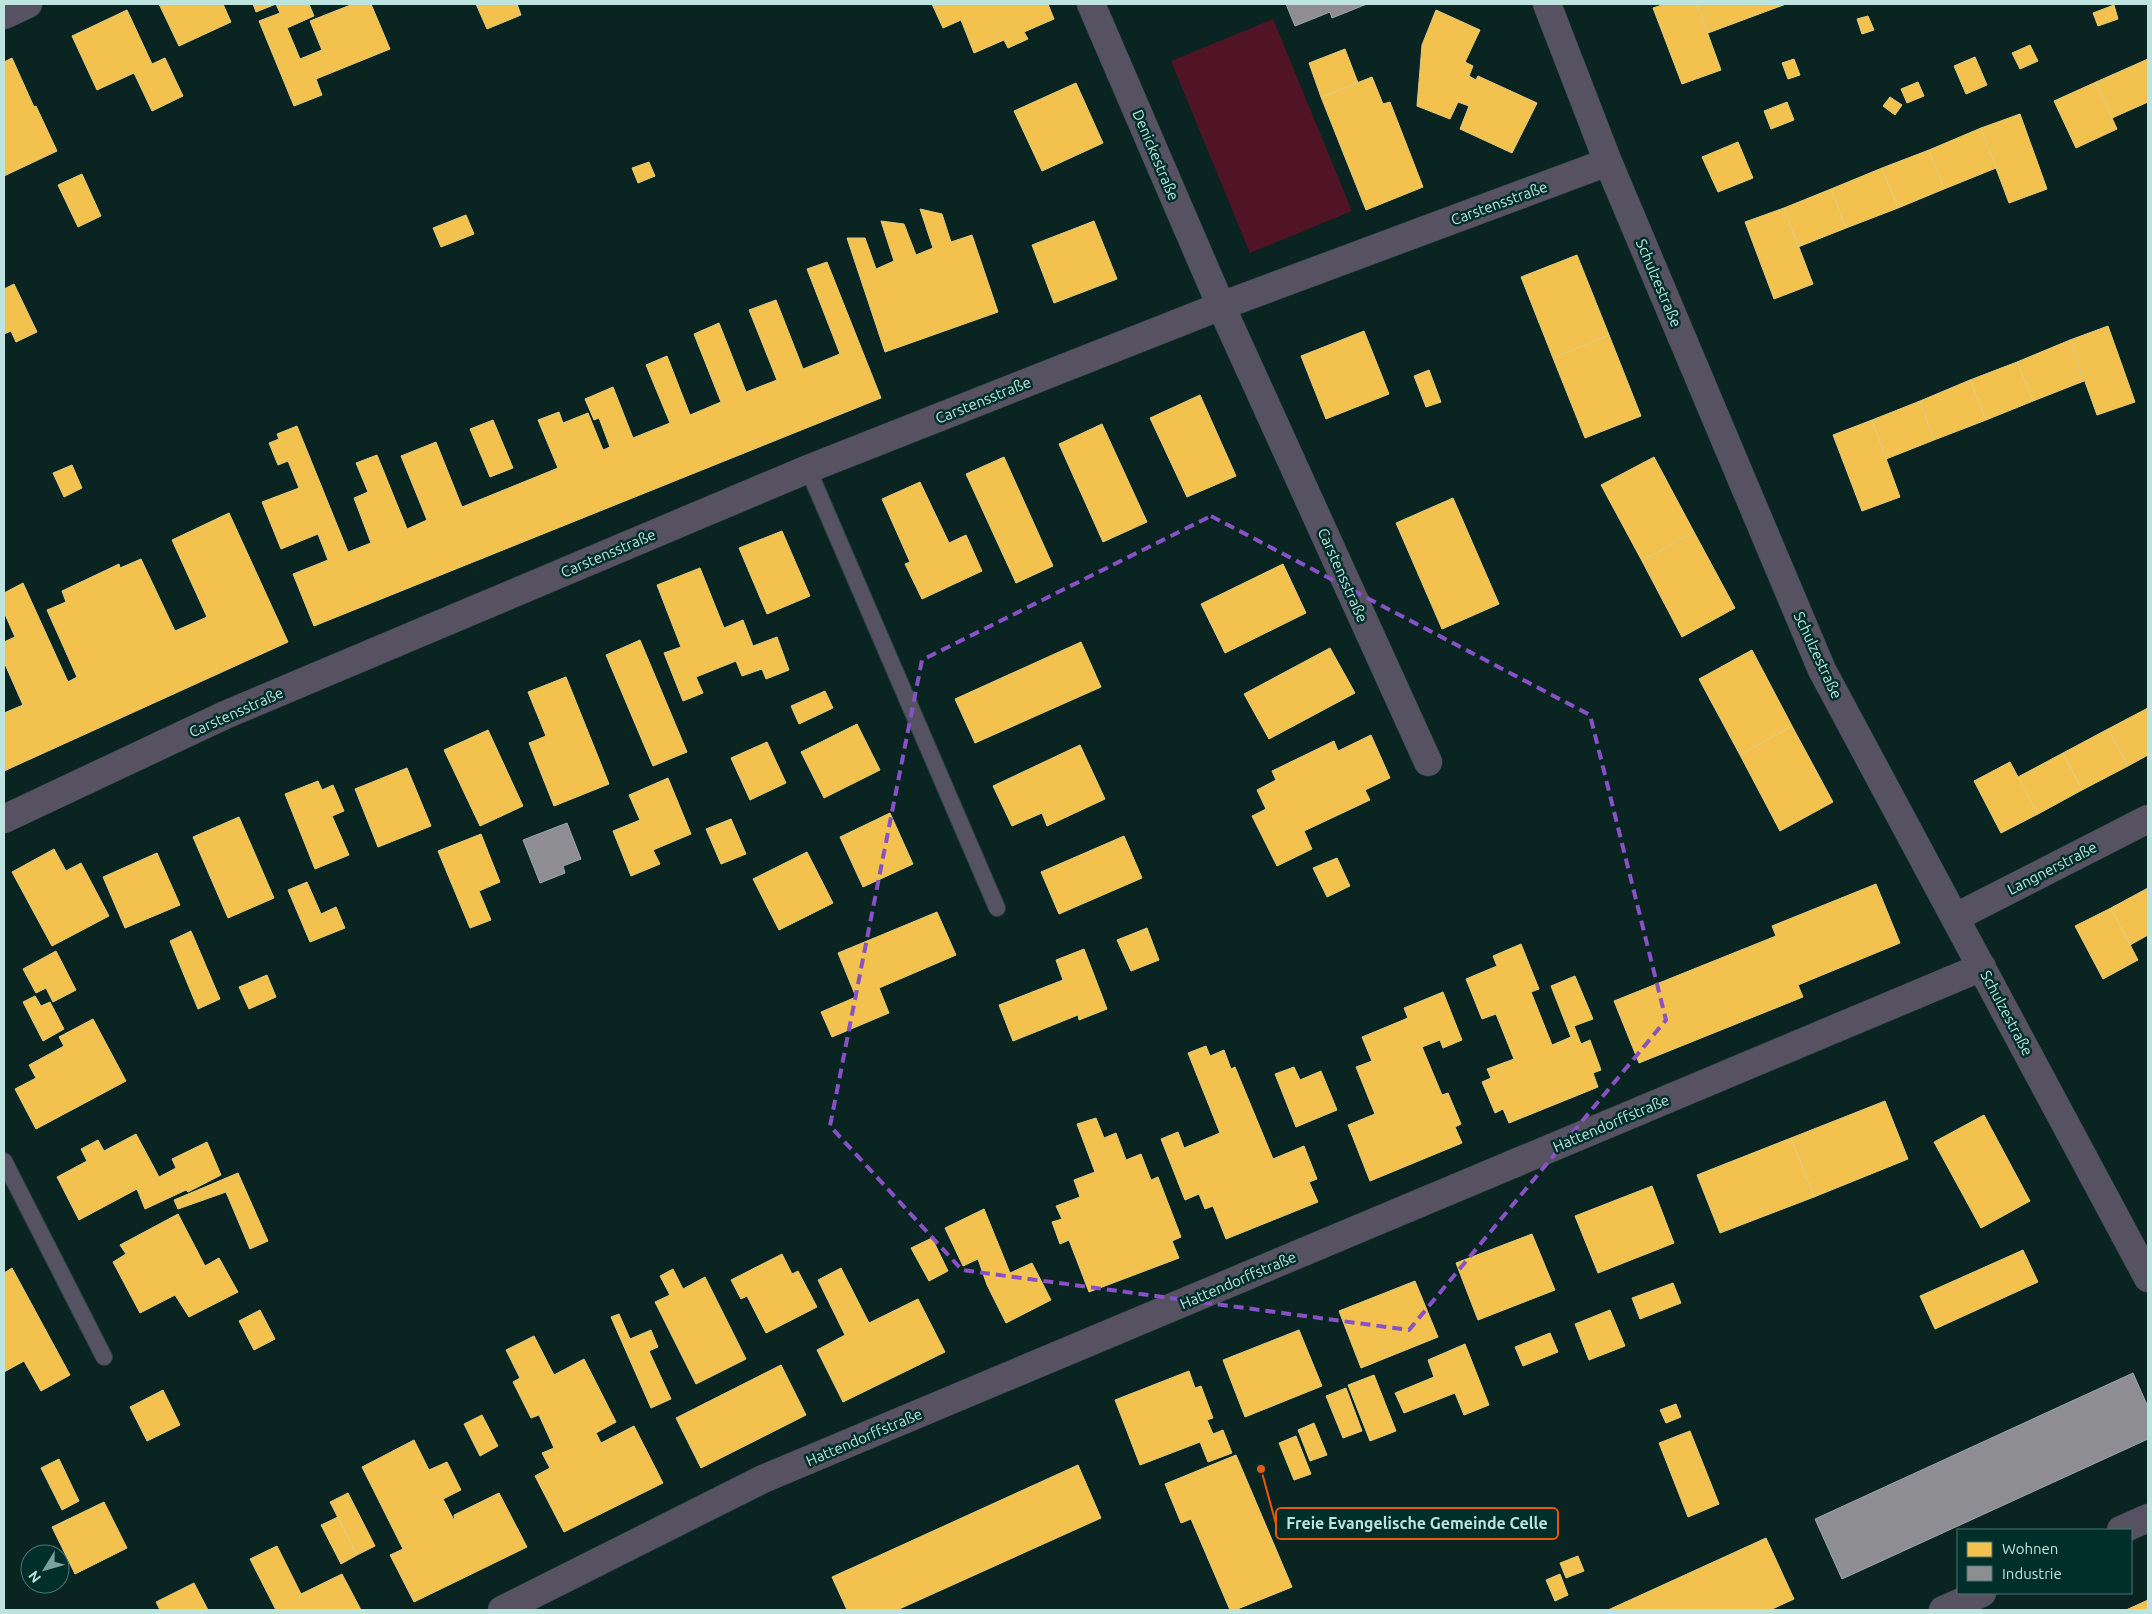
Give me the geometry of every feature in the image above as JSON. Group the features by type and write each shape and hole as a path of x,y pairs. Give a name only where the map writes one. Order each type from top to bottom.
{"street":[{"path":"4,16 28,4"},
{"name":"Denickestraße","path":"1091,4 1221,306"},
{"name":"Schulzestraße","path":"1547,4 1608,162 1822,670 2148,1278"},
{"name":"Carstensstraße","path":"4,819 225,715 808,469 1221,306 1608,162"},
{"name":"Carstensstraße","path":"1221,306 1428,762"},
{"name":"Langnerstraße","path":"1956,917 2148,819"},
{"name":"Hattendorffstraße","path":"502,1610 764,1479 1982,967"},
{"path":"2123,1529 2148,1518"},
{"path":"1943,1610 1980,1594"}],"lane":[{"path":"808,469 997,908"},
{"path":"4,1161 104,1357"}],"highlighted area":[{"path":"1211,516 1590,715 1666,1020 1409,1330 962,1270 830,1126 922,660"}],"shaded area":[{"path":"1273,19 1352,211 1250,253 1171,61"}],"building: Wohnen":[{"path":"159,4 223,4 231,22 179,46"},
{"path":"253,4 276,4 256,12"},
{"path":"276,4 309,4 314,16 287,28 300,59 322,50 310,21 353,4 371,4 390,49 316,79 322,95 294,106 259,21 280,13"},
{"path":"476,4 517,4 521,15 487,29"},
{"path":"932,4 1048,4 1054,19 1024,32 1028,39 1008,48 1004,40 974,53 961,20 943,28"},
{"path":"1665,4 1697,4 1721,70 1682,84 1653,8"},
{"path":"1697,4 1786,4 1708,33"},
{"path":"2114,5 2118,19 2098,26 2093,13"},
{"path":"127,10 152,64 165,58 183,96 152,111 134,73 97,90 72,36"},
{"path":"1436,10 1480,30 1465,62 1473,66 1469,76 1476,80 1478,76 1537,103 1512,153 1460,129 1469,106 1458,102 1450,119 1417,106 1422,45"},
{"path":"1868,16 1874,30 1862,34 1857,19"},
{"path":"2030,45 2038,61 2020,69 2012,53"},
{"path":"1345,49 1358,83 1321,97 1309,63"},
{"path":"1975,57 1987,85 1966,94 1954,66"},
{"path":"12,58 34,107 36,106 57,151 4,176 4,62"},
{"path":"1794,59 1800,75 1788,79 1782,63"},
{"path":"2148,59 2148,102 2112,118 2096,82"},
{"path":"1372,77 1383,104 1390,102 1423,187 1366,210 1321,97"},
{"path":"1918,82 1924,96 1907,103 1901,89"},
{"path":"2096,82 2117,129 2076,148 2054,101"},
{"path":"1076,83 1103,143 1042,171 1014,111"},
{"path":"1890,97 1902,105 1895,115 1883,106"},
{"path":"1787,102 1794,120 1771,129 1764,111"},
{"path":"2020,114 2047,189 2009,203 1981,128"},
{"path":"1981,128 1996,168 1944,189 1929,150"},
{"path":"1738,142 1753,178 1718,192 1702,157"},
{"path":"1929,150 1944,189 1898,208 1882,168"},
{"path":"649,162 655,176 638,183 632,168"},
{"path":"1882,168 1898,208 1846,228 1831,189"},
{"path":"82,174 101,216 78,227 58,185"},
{"path":"1831,189 1846,228 1798,247 1784,208"},
{"path":"1784,208 1813,284 1774,299 1745,222"},
{"path":"920,209 942,214 951,242 972,235 998,312 885,352 847,238 865,238 876,269 894,261 881,221 904,224 916,255 933,248"},
{"path":"466,215 474,234 441,247 433,228"},
{"path":"1094,221 1117,279 1054,303 1032,245"},
{"path":"1577,255 1609,335 1553,358 1521,277"},
{"path":"827,262 881,398 314,626 293,574 328,560 318,534 281,549 262,502 299,488 288,461 278,465 269,443 279,439 277,434 297,426 348,552 371,543 354,498 368,492 356,463 377,455 407,529 427,520 401,456 436,442 462,507 558,468 538,420 559,412 563,423 588,413 603,450 610,447 599,418 594,420 585,399 613,387 633,438 670,423 646,365 667,356 690,415 721,402 694,334 719,323 746,392 777,380 749,310 776,300 803,369 840,354 807,269"},
{"path":"14,284 37,332 16,342 11,331 4,334 4,289"},
{"path":"2108,326 2135,402 2097,415 2070,340"},
{"path":"1364,331 1389,394 1326,419 1301,356"},
{"path":"1609,335 1641,416 1585,438 1553,358"},
{"path":"2070,340 2084,381 2033,401 2017,362"},
{"path":"2017,362 2033,401 1986,420 1970,380"},
{"path":"1429,370 1441,402 1426,407 1414,376"},
{"path":"1970,380 1986,420 1934,440 1920,401"},
{"path":"1200,395 1236,476 1187,497 1150,418"},
{"path":"1920,401 1934,440 1886,459 1872,420"},
{"path":"493,420 513,468 490,477 470,429"},
{"path":"1872,420 1900,497 1862,511 1833,435"},
{"path":"1102,424 1147,522 1103,542 1059,444"},
{"path":"1004,457 1053,566 1016,583 966,474"},
{"path":"1654,457 1694,532 1642,561 1601,485"},
{"path":"72,465 82,488 64,497 53,473"},
{"path":"920,482 949,543 966,535 982,571 922,599 905,564 910,562 882,499"},
{"path":"1453,498 1499,604 1442,629 1396,523"},
{"path":"229,513 288,642 4,771 4,713 23,705 4,662 4,642 15,637 4,612 4,593 23,583 68,682 77,677 47,610 66,602 62,591 119,564 120,568 141,559 175,631 207,617 172,540"},
{"path":"782,531 810,596 767,614 739,548"},
{"path":"1694,532 1735,608 1682,637 1642,561"},
{"path":"1283,564 1306,613 1225,653 1201,604"},
{"path":"700,568 724,628 743,620 753,646 777,637 789,670 766,679 762,669 742,676 736,661 696,677 703,693 683,701 664,653 681,647 657,585"},
{"path":"640,640 687,752 653,766 606,655"},
{"path":"1081,642 1101,687 975,743 955,699"},
{"path":"1330,648 1355,693 1269,739 1244,694"},
{"path":"1752,650 1792,726 1740,755 1699,679"},
{"path":"566,677 609,784 554,806 529,743 546,736 528,692"},
{"path":"825,691 833,708 799,724 791,706"},
{"path":"2148,708 2148,755 2128,766 2108,729"},
{"path":"857,724 880,770 824,798 801,752"},
{"path":"1792,726 1833,802 1780,831 1740,755"},
{"path":"2108,729 2128,766 2082,790 2063,753"},
{"path":"488,730 523,806 480,826 444,750"},
{"path":"1371,735 1390,778 1365,790 1370,800 1304,831 1312,849 1277,866 1252,816 1266,809 1257,790 1276,780 1272,771 1334,741 1338,751"},
{"path":"767,742 786,783 750,800 731,758"},
{"path":"1080,745 1105,799 1047,826 1042,813 1012,826 993,786"},
{"path":"2063,753 2082,790 2038,814 2018,777"},
{"path":"2010,762 2038,814 2001,833 1974,781"},
{"path":"407,768 431,826 378,847 355,789"},
{"path":"668,778 691,834 653,850 660,864 631,876 613,831 640,820 629,795"},
{"path":"318,781 322,790 333,785 344,811 332,816 349,855 315,869 285,794"},
{"path":"890,813 913,864 863,887 840,837"},
{"path":"239,817 274,898 228,918 193,837"},
{"path":"731,819 746,854 721,864 706,829"},
{"path":"481,834 500,882 479,891 491,920 470,928 438,851"},
{"path":"1124,836 1142,878 1059,914 1041,872"},
{"path":"54,849 66,871 81,863 109,916 52,946 12,872"},
{"path":"807,852 833,903 779,930 753,879"},
{"path":"157,853 180,905 125,928 103,877"},
{"path":"1337,858 1350,886 1327,897 1313,868"},
{"path":"307,882 321,914 336,907 345,928 310,942 288,890"},
{"path":"1876,884 1900,943 1798,985 1803,997 1639,1063 1614,1001 1776,936 1772,926"},
{"path":"2148,888 2148,935 2130,945 2111,908"},
{"path":"2111,908 2138,960 2103,979 2075,926"},
{"path":"937,912 956,955 879,988 889,1013 832,1037 821,1012 856,997 838,953"},
{"path":"1147,928 1159,960 1131,971 1117,940"},
{"path":"191,931 220,999 198,1009 170,941"},
{"path":"1521,944 1539,989 1531,992 1552,1045 1571,1037 1551,986 1575,976 1593,1019 1574,1026 1581,1044 1590,1040 1601,1070 1593,1073 1598,1087 1509,1123 1503,1109 1495,1113 1482,1082 1491,1078 1487,1069 1514,1059 1496,1014 1482,1019 1466,979 1497,966 1493,956"},
{"path":"1084,949 1107,1009 1079,1020 1078,1015 1013,1041 999,1005 1063,980 1056,960"},
{"path":"56,951 76,990 53,1002 46,988 36,993 23,969"},
{"path":"267,975 276,997 249,1009 239,987"},
{"path":"1443,992 1462,1040 1443,1048 1440,1040 1422,1047 1442,1095 1448,1093 1461,1124 1455,1127 1462,1143 1370,1181 1348,1125 1375,1114 1356,1067 1372,1061 1362,1037 1408,1018 1404,1008"},
{"path":"35,996 41,1006 50,1002 64,1029 43,1041 23,1002"},
{"path":"93,1019 126,1081 36,1129 15,1089 36,1078 29,1065 64,1046 59,1037"},
{"path":"1206,1046 1210,1056 1224,1050 1231,1069 1235,1067 1273,1159 1304,1146 1317,1179 1309,1182 1318,1202 1226,1239 1213,1206 1205,1209 1199,1194 1185,1200 1161,1139 1178,1132 1184,1148 1220,1133 1188,1053"},
{"path":"1294,1067 1300,1080 1321,1071 1337,1110 1296,1127 1275,1074"},
{"path":"1885,1101 1908,1159 1814,1197 1791,1138"},
{"path":"1984,1115 2030,1201 1981,1228 1934,1142"},
{"path":"1096,1118 1104,1138 1116,1133 1126,1160 1141,1154 1151,1180 1158,1177 1181,1237 1172,1241 1179,1258 1089,1292 1069,1240 1060,1244 1052,1222 1062,1219 1056,1206 1080,1197 1074,1180 1095,1172 1077,1124"},
{"path":"136,1134 159,1177 176,1168 172,1159 207,1142 221,1175 188,1192 186,1190 145,1209 137,1189 79,1220 57,1177 87,1161 81,1149 98,1140 104,1151"},
{"path":"1791,1138 1814,1197 1720,1233 1697,1175"},
{"path":"238,1173 268,1241 250,1249 226,1192 178,1209 174,1200"},
{"path":"1652,1186 1674,1243 1598,1273 1575,1216"},
{"path":"984,1209 1010,1273 1032,1263 1051,1300 1006,1323 987,1285 978,1259 963,1266 945,1228"},
{"path":"178,1214 205,1266 219,1258 238,1292 189,1317 175,1295 140,1313 113,1262 126,1254 120,1245"},
{"path":"1532,1234 1555,1290 1478,1320 1456,1263"},
{"path":"932,1238 948,1271 929,1281 911,1248"},
{"path":"2023,1250 2038,1282 1935,1329 1920,1296"},
{"path":"782,1254 792,1274 798,1271 817,1307 766,1333 747,1296 741,1299 731,1280"},
{"path":"12,1268 70,1375 41,1391 24,1361 4,1372 4,1273"},
{"path":"841,1268 869,1323 918,1299 945,1352 843,1402 817,1350 845,1335 818,1280"},
{"path":"673,1269 683,1289 705,1277 746,1359 696,1384 655,1302 670,1295 660,1276"},
{"path":"1415,1281 1438,1337 1361,1368 1339,1311"},
{"path":"1673,1283 1681,1303 1640,1319 1632,1298"},
{"path":"260,1310 275,1339 254,1350 239,1321"},
{"path":"1610,1310 1625,1346 1589,1360 1575,1324"},
{"path":"619,1314 630,1339 651,1330 658,1347 649,1351 671,1399 651,1408 611,1317"},
{"path":"1299,1330 1322,1386 1245,1417 1223,1360"},
{"path":"1550,1333 1558,1352 1523,1366 1515,1347"},
{"path":"534,1336 554,1375 584,1359 616,1422 596,1433 601,1443 634,1426 663,1483 564,1532 535,1476 550,1468 542,1453 554,1448 539,1415 531,1418 513,1382 520,1378 506,1350"},
{"path":"1465,1344 1489,1405 1464,1415 1455,1393 1404,1413 1395,1393 1434,1377 1428,1360"},
{"path":"781,1365 806,1415 701,1468 676,1418"},
{"path":"1189,1371 1195,1388 1201,1386 1213,1418 1207,1420 1213,1434 1223,1430 1232,1453 1208,1462 1200,1442 1140,1465 1115,1400"},
{"path":"1374,1375 1396,1431 1370,1441 1348,1385"},
{"path":"1346,1388 1362,1431 1343,1438 1326,1396"},
{"path":"163,1390 180,1425 147,1441 130,1407"},
{"path":"1676,1404 1681,1417 1666,1423 1660,1410"},
{"path":"482,1415 498,1446 480,1456 464,1424"},
{"path":"1314,1423 1327,1455 1310,1461 1298,1430"},
{"path":"1690,1431 1719,1504 1688,1517 1659,1443"},
{"path":"1296,1436 1311,1474 1294,1480 1279,1443"},
{"path":"414,1440 429,1470 447,1462 461,1490 443,1499 455,1522 454,1515 499,1493 527,1547 414,1602 390,1555 403,1549 362,1467"},
{"path":"1236,1455 1292,1587 1235,1610 1230,1610 1191,1519 1181,1523 1165,1484"},
{"path":"59,1459 79,1501 62,1510 41,1468"},
{"path":"1078,1465 1101,1518 897,1610 847,1610 832,1577"},
{"path":"348,1493 375,1546 357,1555 330,1502"},
{"path":"104,1502 127,1548 75,1574 70,1564 70,1544 60,1544 52,1527"},
{"path":"338,1517 357,1555 341,1564 321,1525"},
{"path":"1766,1538 1794,1599 1770,1610 1608,1610"},
{"path":"277,1546 301,1594 342,1574 361,1610 276,1610 250,1559"},
{"path":"1578,1556 1584,1571 1566,1578 1560,1563"},
{"path":"1560,1574 1568,1595 1555,1601 1546,1580"},
{"path":"194,1583 208,1610 160,1610 156,1602"},
{"path":"2148,1600 2148,1610 2126,1610"}],"building: Industrie":[{"path":"1286,4 1367,4 1332,18 1330,12 1295,26"},
{"path":"567,823 581,859 563,866 565,873 540,883 523,840"},
{"path":"2133,1373 2148,1407 2148,1439 1842,1579 1815,1519"}],"place":[{"name":"Freie Evangelische Gemeinde Celle","path":"1261,1469"}]}
